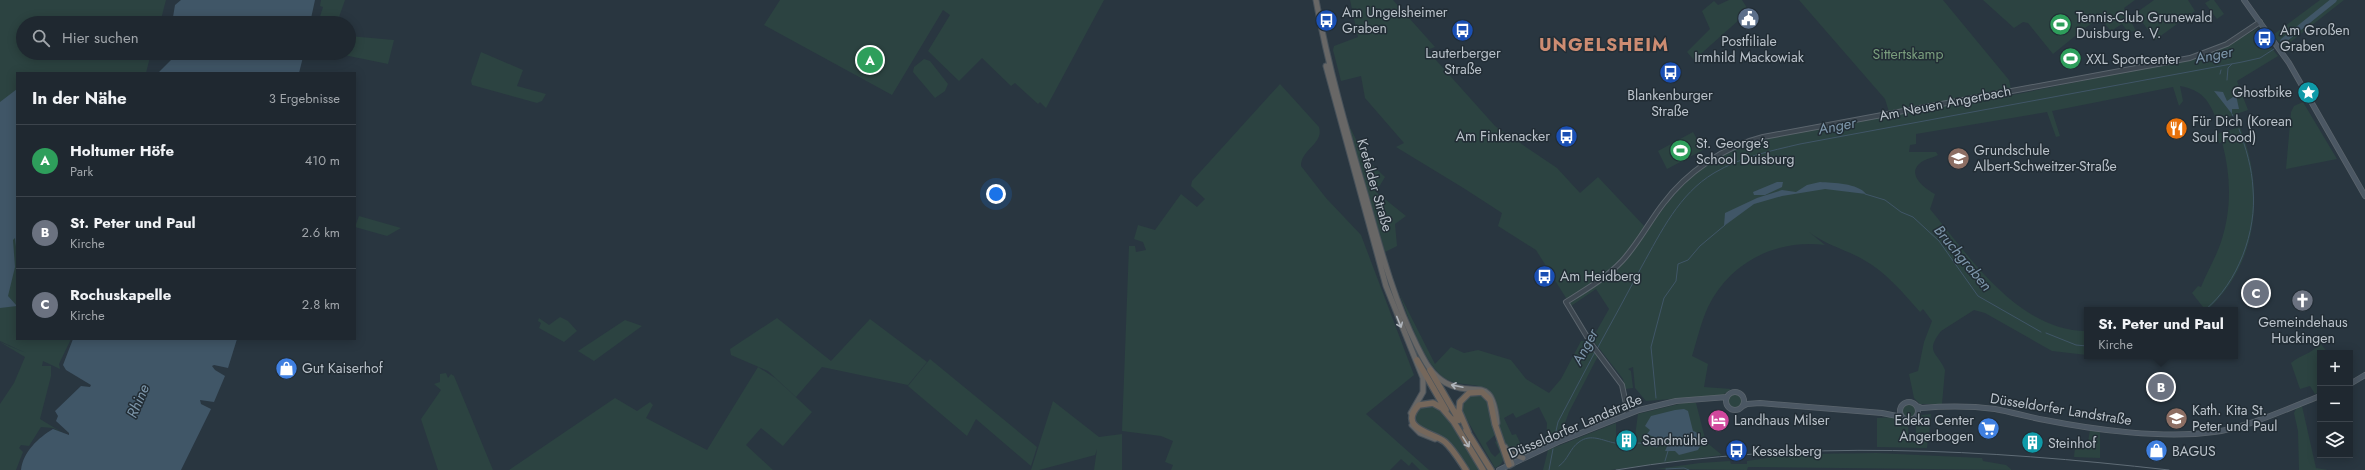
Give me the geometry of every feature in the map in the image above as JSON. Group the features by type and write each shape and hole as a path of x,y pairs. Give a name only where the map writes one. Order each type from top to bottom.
{"highway":[{"name":"Krefelder Straße","path":"1314,0 1341,125 1382,271 1401,327 1417,360 1424,388 1411,412 1413,426 1420,433 1445,444 1464,470"},
{"name":"Krefelder Straße","path":"1314,0 1328,60 1386,268 1404,318 1430,370"},
{"path":"1417,360 1483,470"},
{"path":"1430,370 1491,469"},
{"path":"1430,370 1450,385 1478,388 1488,394 1495,405 1497,424 1510,464"},
{"path":"1468,432 1459,411 1460,402 1469,393 1482,392 1490,400 1495,424 1510,464"},
{"path":"1453,421 1442,408 1433,403 1419,405 1414,414 1414,421 1418,429 1446,442 1464,470"},
{"path":"1507,452 1512,456 1523,458"}],"main road":[{"path":"2244,0 2295,73 2365,196"},
{"path":"2353,382 2365,375"},
{"path":"1760,403 1743,406 1733,410 1726,404 1727,397 1735,392 1743,398 1760,403 1882,413 1902,416 1910,420 1917,414 1917,406 1912,402 1906,402 1900,409 1882,413"},
{"name":"Düsseldorfer Landstraße","path":"1499,470 1523,458 1628,414 1659,404 1727,397"},
{"name":"Düsseldorfer Landstraße","path":"1917,406 1922,408 1969,407 1994,409 2057,422 2124,431 2203,433 2237,426 2317,397"},
{"path":"1743,398 1743,406"},
{"name":"Düsseldorfer Landstraße","path":"1708,399 1726,404"},
{"name":"Düsseldorfer Landstraße","path":"1917,414 1937,408"},
{"path":"1900,409 1902,416"}],"street":[{"name":"Am Neuen Angerbach","path":"1628,414 1622,385 1595,348 1566,302 1599,281 1618,265 1663,203 1686,178 1716,156 1763,137 2190,58 2227,44 2260,22"}],"green space":[{"path":"0,0 166,0 162,16 16,16 16,60 149,60 146,72 16,72 16,340 71,340 59,364 60,369 43,361 42,366 51,366 51,376 40,419 63,433 53,428 41,427 29,446 21,445 19,448 23,452 16,470 0,470 0,404 14,383 25,357 0,342 26,353 0,341"},
{"path":"321,0 345,0 339,16 320,16 323,7 320,6"},
{"path":"780,0 1104,0 1046,108 1040,102 1038,104 1015,83 1011,86 982,58 959,81 928,51 950,15 943,10 892,95 764,25"},
{"name":"Sittertskamp","path":"1350,0 1393,0 1435,47 1427,50 1495,126 1557,168 1580,193 1598,177 1646,228 1640,235 1642,239 1673,196 1696,173 1716,160 1738,149 1763,140 1788,134 1890,115 1885,99 1799,0 1943,0 2009,80 2011,89 2003,97 2209,55 2257,29 2278,56 2237,81 2248,110 2217,121 2211,107 2204,97 2194,90 2180,86 2183,101 2179,106 2173,87 2052,111 2060,136 2056,137 2047,112 1916,134 1916,144 1910,145 1909,152 1936,152 1938,155 1923,161 1915,170 1921,184 1935,194 1930,209 1961,248 1997,288 2017,305 2039,319 2062,328 2084,331 2084,355 2052,351 1985,313 1974,310 1941,331 1933,344 1934,352 1945,370 1942,404 1920,404 1914,398 1909,374 1918,371 1924,342 1932,321 1923,309 1920,312 1894,283 1872,265 1809,232 1825,245 1807,244 1789,246 1772,250 1756,257 1729,277 1717,291 1708,307 1692,356 1708,364 1704,387 1731,389 1723,395 1646,401 1635,388 1633,367 1628,369 1631,371 1633,388 1625,389 1623,379 1592,339 1609,309 1596,289 1571,306 1536,250 1498,226 1502,213 1396,147 1404,143 1365,98 1361,76 1341,81 1333,50 1334,46 1358,37"},
{"path":"1729,0 1742,0 1749,11 1694,60 1687,52 1710,29 1702,11 1714,1 1718,5"},
{"name":"Tennis-Club Grunewald Duisburg e. V.","path":"1983,0 2135,0 2124,8 2136,31 2128,32 2122,24 2111,31 2100,18 2053,54 2028,23 2023,22 2014,28"},
{"path":"2154,0 2188,0 2195,11 2155,40 2136,13"},
{"path":"2210,0 2214,0 2224,14 2217,19 2205,3"},
{"path":"2320,0 2344,0 2284,47 2273,35"},
{"path":"356,37 394,40 388,64 356,57"},
{"path":"481,52 523,70 517,86 546,94 542,101 537,103 472,85 471,81"},
{"path":"924,59 930,61 948,84 945,91 935,98 913,72 914,67"},
{"path":"1280,84 1319,127 1320,133 1318,138 1305,155 1301,166 1326,198 1361,235 1414,375 1366,414 1429,470 1420,470 1412,462 1409,466 1401,459 1390,470 1171,470 1173,465 1165,462 1173,441 1161,436 1122,431 1129,246 1135,246 1136,252 1146,250 1143,242 1134,239 1138,225 1155,230 1181,194 1197,207 1205,199 1191,186 1192,181"},
{"path":"2303,102 2337,159 2286,169 2291,112 2294,106"},
{"path":"1347,121 1365,158 1385,177 1376,192 1406,216 1395,224 1397,246 1385,252"},
{"path":"2240,127 2248,151 2253,175 2254,200 2252,224 2247,248 2238,271 2224,291 2210,307 2203,307 2192,293 2198,286 2201,287 2219,248 2225,230 2229,205 2229,179 2225,154 2222,142 2219,143 2216,134"},
{"name":"St. George’s School Duisburg","path":"1693,132 1703,150 1667,169 1658,151"},
{"path":"359,216 401,228 387,236 356,227"},
{"path":"1400,295 1435,364 1451,347 1464,353 1478,350 1511,360 1526,379 1549,393 1561,379 1581,341 1588,341 1598,356 1569,412 1560,437 1546,440 1547,423 1539,407 1516,418 1513,413 1504,418 1512,435 1516,434 1522,447 1517,449 1518,451 1526,451 1519,454 1511,453 1500,431 1494,397 1482,387 1456,383 1442,376 1426,356 1419,343"},
{"path":"560,317 568,321 577,331 564,342 539,328 541,323 538,321 539,318 549,325"},
{"path":"777,318 831,361 870,319 927,362 908,385 822,367 796,397 768,371 731,355 730,349"},
{"path":"625,320 642,326 594,361 578,351"},
{"path":"2321,344 2326,350 2317,350 2317,393 2315,394 2310,386 2300,389 2291,363"},
{"path":"930,359 1037,447 1031,466 976,419 967,436 908,386"},
{"path":"758,367 775,378 812,412 783,446 761,428 746,445 773,470 509,470 615,398 637,411 650,402 653,405 646,418 707,450"},
{"path":"446,373 448,378 451,374 454,376 493,470 438,470 421,419 441,390 434,384 440,382 440,374"},
{"path":"1480,394 1489,401 1495,435 1486,443 1491,453 1495,457 1500,452 1495,442 1498,440 1503,456 1502,463 1495,468 1463,413 1463,405 1468,396"},
{"path":"1732,394 1738,394 1742,398 1742,404 1738,408 1732,408 1728,404 1728,398"},
{"path":"1053,401 1099,437 1122,434 1122,470 1094,470 1097,449 1095,455 1039,470 1031,470"},
{"path":"1683,403 1696,403 1706,442 1722,455 1611,470 1543,470 1548,450 1616,423 1616,441 1623,444 1634,443 1638,414"},
{"path":"1427,404 1438,407 1446,416 1479,470 1467,470 1447,441 1424,431 1415,422 1415,416 1418,411"},
{"path":"1906,404 1912,404 1916,408 1916,414 1912,418 1906,418 1902,414 1902,408"},
{"path":"2302,406 2316,468 2328,470 2299,470 2298,431 2294,413 2297,407"},
{"path":"1931,414 1929,436 1916,435 1916,422 1922,415"},
{"path":"1897,417 1908,426 1909,440 1928,440 1927,448 1877,447 1877,418"},
{"path":"2090,430 2100,431 2100,458 2074,457 2075,448 2087,447"},
{"path":"1876,453 1982,458 1983,461 2006,465 2012,470 1748,467 1747,470 1656,469 1700,463 1730,461 1731,464 1747,464 1747,461 1763,458 1795,455"}],"water":[{"path":"181,0 315,0 312,16 173,16 175,5"},
{"path":"171,60 302,60 299,72 159,72"},
{"path":"16,90 16,247 15,238 13,240 15,267 8,296 16,306 0,308 0,102"},
{"path":"2214,91 2223,92 2227,101 2236,95 2239,109 2232,109 2232,114"},
{"path":"1777,182 1783,182 1782,187 1765,195 1754,195 1753,192"},
{"path":"1820,182 1838,183 1851,186 1862,190 1866,194 1825,189 1782,196 1754,204 1724,226 1725,213 1757,198 1782,190 1796,192 1807,185"},
{"name":"Rhine","path":"73,340 237,340 228,368 214,365 212,366 215,370 225,376 214,402 200,400 201,404 211,409 181,470 21,470 22,463 28,451 47,433 53,429 69,435 69,433 56,421 58,416 55,411 81,386 90,387 91,385 66,370 63,365"},
{"path":"1684,409 1688,411 1693,431 1696,432 1702,443 1698,450 1679,455 1675,451 1665,451 1670,440 1666,439 1663,441 1661,438 1657,442 1656,438 1647,434 1650,430 1645,426 1651,416"}],"waterway":[{"name":"Anger","path":"2283,41 2334,0"},
{"name":"Anger","path":"1597,349 1656,240 1672,215 1691,192 1702,182 1724,167 1756,155 1800,144 2242,62 2260,58 2274,49"},
{"path":"2227,80 2228,68 2232,64"},
{"path":"2220,74 2221,70"},
{"name":"Bruchgraben","path":"2208,307 2217,299 2236,271 2243,255 2252,222 2253,189 2251,173 2239,129"},
{"name":"Bruchgraben","path":"1865,194 1885,200 1901,212 1913,217 1939,241 1978,296 2041,332"},
{"name":"Bruchgraben","path":"1656,398 1651,347 1664,298 1676,281 1678,264 1688,260 1700,246 1725,225"},
{"name":"Bruchgraben","path":"2046,333 2076,345 2084,346"},
{"name":"Anger","path":"1554,440 1558,422 1595,352"},
{"path":"1559,466 1565,461 1576,445 1584,439 1597,438 1621,444 1641,443 1657,447 1662,439"},
{"name":"Anger","path":"1549,470 1553,449"},
{"path":"1665,461 1668,451"},
{"path":"1666,469 1684,468 1689,470"}],"tram line":[{"path":"1616,470 1685,460 1754,454 1892,450 2031,457 2169,470"}],"railway":[{"path":"1778,452 1804,452"}],"place":[{"name":"Postfiliale Irmhild Mackowiak","path":"1749,19"},
{"name":"Am Ungelsheimer Graben","path":"1326,20"},
{"name":"Tennis-Club Grunewald Duisburg e. V.","path":"2061,25"},
{"name":"Lauterberger Straße","path":"1463,31"},
{"name":"Am Großen Graben","path":"2265,38"},
{"name":"XXL Sportcenter","path":"2070,59"},
{"name":"Holtumer Höfe","path":"870,60"},
{"name":"Blankenburger Straße","path":"1670,73"},
{"name":"Ghostbike","path":"2308,92"},
{"name":"Für Dich (Korean Soul Food)","path":"2176,129"},
{"name":"Am Finkenacker","path":"1566,136"},
{"name":"St. George’s School Duisburg","path":"1680,151"},
{"name":"Grundschule Albert-Schweitzer-Straße","path":"1959,158"},
{"name":"Am Heidberg","path":"1545,276"},
{"name":"Rochuskapelle","path":"2256,293"},
{"name":"Gemeindehaus Huckingen","path":"2303,300"},
{"name":"Gut Kaiserhof","path":"287,368"},
{"name":"St. Peter und Paul","path":"2161,387"},
{"name":"Kath. Kita St. Peter und Paul","path":"2176,418"},
{"name":"Landhaus Milser","path":"1718,420"},
{"name":"Edeka Center Angerbogen","path":"1989,428"},
{"name":"Sandmühle","path":"1626,440"},
{"name":"Steinhof","path":"2032,443"},
{"name":"Kesselsberg","path":"1736,451"},
{"name":"BAGUS","path":"2157,451"}],"district":[{"name":"UNGELSHEIM","path":"1604,45"}]}
